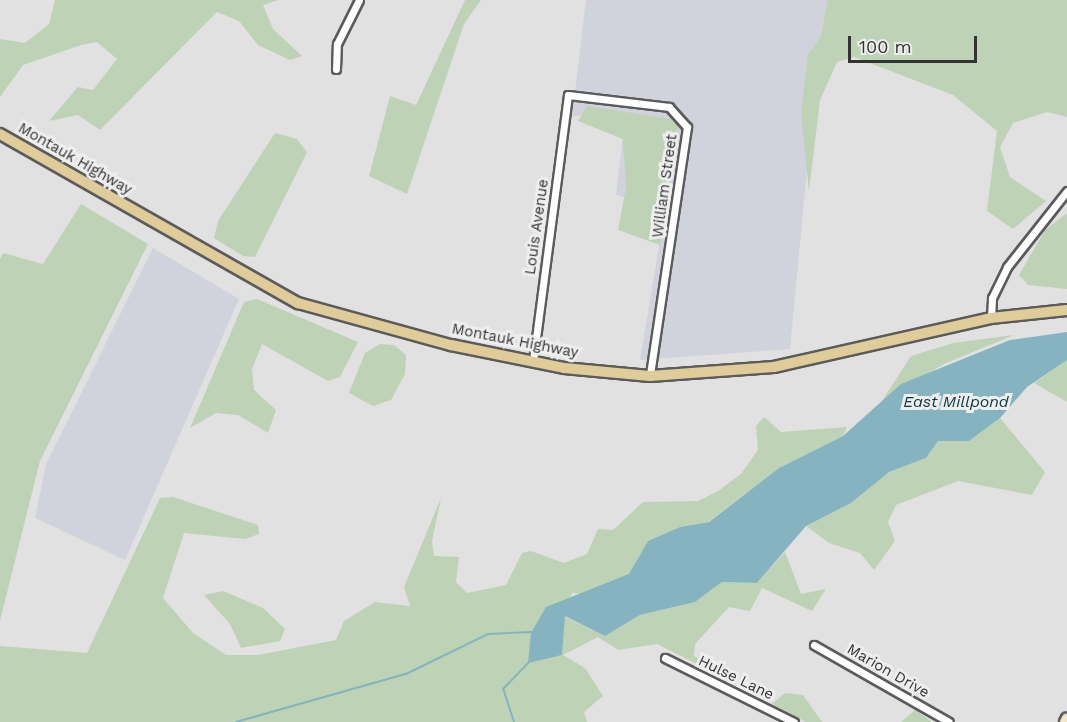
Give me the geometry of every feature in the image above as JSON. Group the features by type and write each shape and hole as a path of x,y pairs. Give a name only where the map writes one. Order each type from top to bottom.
{"main road":[{"name":"Montauk Highway","path":"0,134 298,303 533,361 650,376 779,366 991,318 1067,310"}],"street":[{"path":"336,69 337,44 359,0"},
{"name":"Louis Avenue","path":"533,361 568,95"},
{"name":"William Street","path":"568,95 669,107 687,127 650,376"},
{"path":"991,318 992,298 1007,267 1067,190"},
{"name":"Marion Drive","path":"814,645 949,722"},
{"name":"Hulse Lane","path":"665,658 794,722"}],"shaded area":[{"path":"586,0 832,0 810,138 790,349 640,360 664,216 616,194 626,112 572,116"},
{"path":"153,248 239,299 125,560 35,518 46,464"}],"green space":[{"path":"55,0 279,0 263,5 273,29 302,56 290,60 258,45 239,21 217,12 100,130 78,115 49,121 78,87 93,90 117,59 97,42 81,45 23,65 0,97 0,39 25,43 49,24"},
{"path":"465,0 481,0 464,24 407,194 369,176 390,96 416,105"},
{"path":"828,0 1067,0 1067,117 1047,112 1013,123 1000,147 1010,177 1046,201 1013,229 987,211 997,131 953,95 854,57 837,62 820,100 809,191 801,112 808,55 821,36"},
{"path":"587,106 671,119 678,126 660,245 618,230 626,188 623,139 578,121"},
{"path":"275,133 297,139 307,152 255,257 243,256 214,238 218,221"},
{"path":"81,204 148,244 40,461 0,621 0,259 3,253 43,264"},
{"path":"1067,213 1067,289 1028,285 1019,275 1045,230"},
{"path":"257,299 358,342 340,377 328,381 262,344 252,369 254,390 276,410 268,433 238,415 216,413 190,428 244,302"},
{"path":"1014,335 944,364 882,401 911,356 953,343"},
{"path":"380,344 394,345 406,355 405,374 391,400 373,406 349,393 365,353"},
{"path":"1067,360 1067,402 1034,383"},
{"path":"764,417 781,432 847,427 843,436 779,468 708,522 680,527 648,541 630,574 586,594 572,593 541,659 562,655 564,616 605,636 640,615 695,602 722,582 757,583 785,552 801,594 826,589 812,611 762,588 750,611 729,607 695,644 694,656 733,682 657,644 618,650 598,637 563,655 585,668 603,696 584,712 587,722 0,722 0,646 87,653 160,498 173,497 258,525 259,534 245,539 184,533 163,598 193,633 226,655 258,655 336,640 344,621 375,602 410,606 404,587 441,498 432,541 434,556 459,557 456,582 467,593 506,585 522,553 531,551 564,563 587,554 598,529 613,530 643,502 698,501 718,491 741,474 758,450 756,426"},
{"path":"1000,418 1045,472 1032,495 958,481 896,505 888,522 895,541 874,570 860,553 829,543 806,526 851,503 889,472 926,458 938,441 969,441"},
{"path":"223,591 263,608 285,629 280,641 241,648 230,624 204,595"},
{"path":"785,693 803,695 822,722 806,722 772,704"},
{"path":"915,710 932,722 901,722"}],"water":[{"name":"East Millpond","path":"1067,332 1067,360 1027,387 1000,418 969,441 938,441 926,458 889,472 851,503 806,526 757,583 722,582 695,602 640,615 605,636 565,616 562,655 528,663 531,633 546,607 629,574 648,541 680,527 709,522 779,468 843,436 901,384 1010,340"}],"waterway":[{"path":"236,722 406,674 488,634 532,632"},
{"path":"514,722 503,689 529,662"}]}
